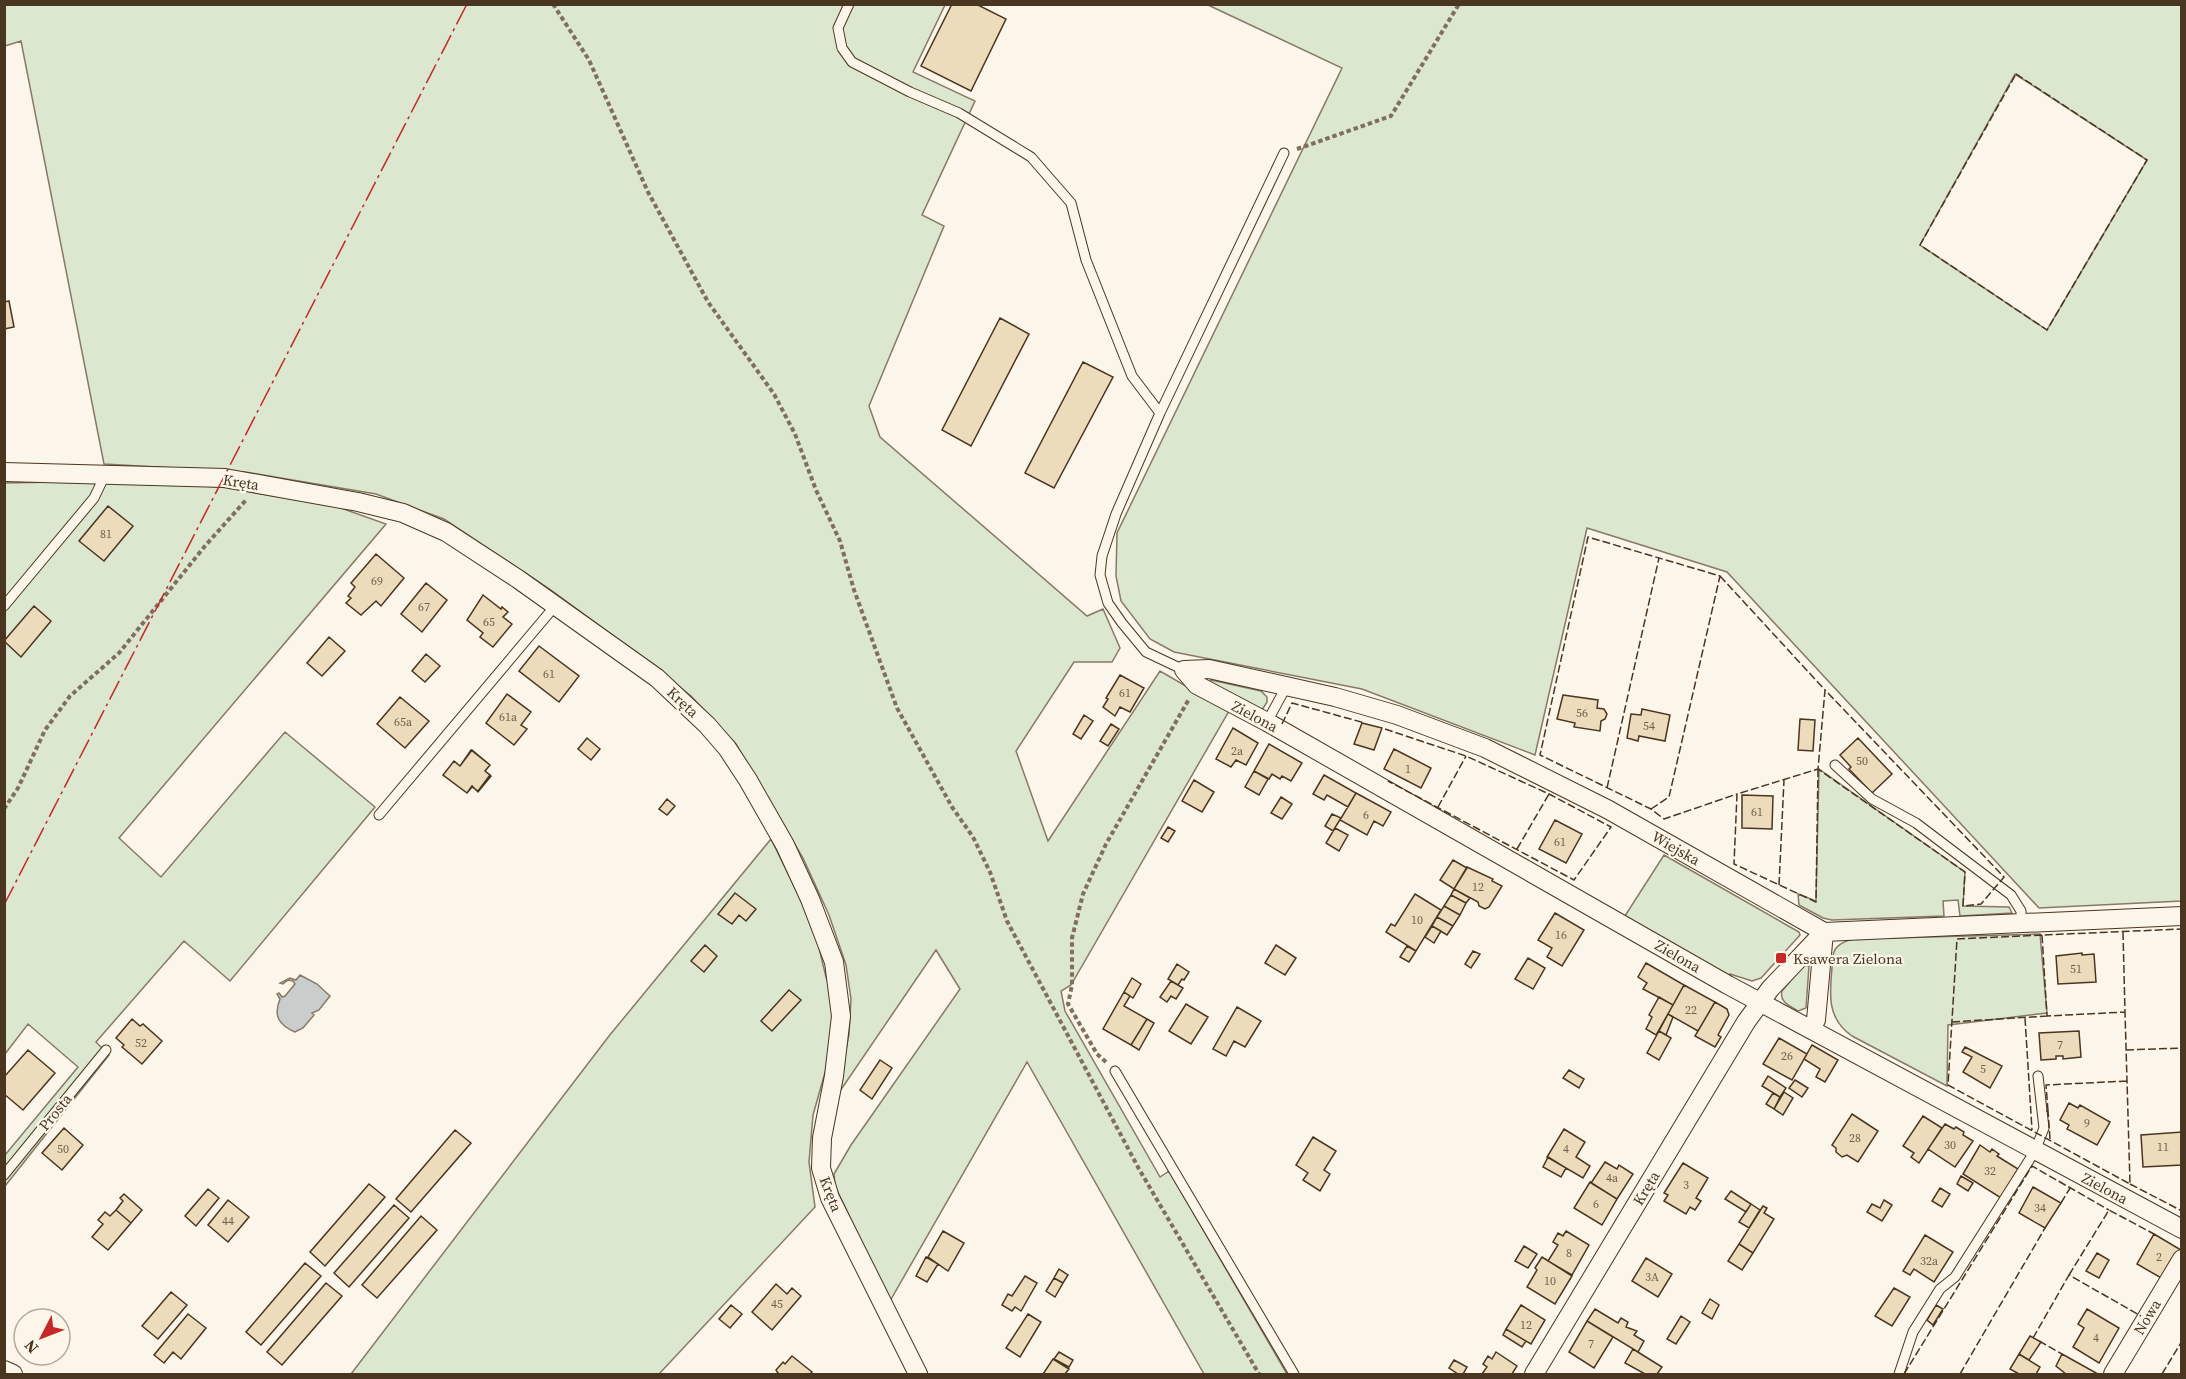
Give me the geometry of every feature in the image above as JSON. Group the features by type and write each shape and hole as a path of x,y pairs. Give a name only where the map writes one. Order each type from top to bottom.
{"street":[{"name":"Kręta","path":"4,472 225,478 358,502 403,513 446,532 657,678 721,740 748,780 779,836 810,899 834,962 841,1016 834,1076 822,1138 821,1168 830,1198 918,1374"},
{"name":"Wiejska","path":"1184,670 1209,669 1335,697 1397,715 1485,748 1607,809 1824,932"},
{"name":"Zielona","path":"1184,670 1197,685 1267,722 1760,1002 2181,1229"},
{"path":"1810,1029 1816,1020 1824,932 2181,916"},
{"name":"Kręta","path":"1534,1374 1760,1002 1824,932"},
{"name":"Nowa","path":"2113,1374 2181,1259"},
{"path":"4,1370 13,1374"}],"lane":[{"path":"849,4 838,28 842,48 852,62 910,92 959,113 1031,157 1071,203 1086,260 1132,376 1160,413"},
{"path":"1184,670 1146,652 1122,623 1108,603 1100,575 1102,556 1116,514 1160,413 1284,153"},
{"path":"4,606 94,498 105,475"},
{"path":"379,815 555,606"},
{"path":"1267,722 1286,687"},
{"path":"1835,765 1872,799 1916,823 2011,895 2021,911 2021,924"},
{"name":"Prosta","path":"4,1175 106,1050"},
{"path":"1115,1071 1294,1374"},
{"path":"1899,1374 1913,1332 1940,1289 1955,1277 2034,1151 2044,1128 2038,1076"}],"path":[{"path":"554,4 589,60 648,192 708,302 774,394 795,434 816,490 840,542 854,590 897,708 952,807 973,837 990,872 1007,921 1139,1169 1259,1374"},
{"path":"1284,153 1391,116 1460,4"},
{"path":"4,809 18,788 45,730 70,696 119,653 206,546 243,506 256,484"},
{"path":"1115,1071 1097,1054 1068,1004 1072,985 1072,938 1083,894 1106,844 1197,685"}],"green space":[{"path":"4,5 945,5 913,72 975,101 922,215 944,226 869,406 880,437 1087,616 1103,609 1120,648 1112,662 1074,662 1016,751 1048,841 1160,671 1229,711 1071,985 1061,991 1065,1011 1160,1177 1169,1171 1287,1374 1204,1374 1027,1062 890,1301 835,1186 834,1174 851,1145 960,989 936,950 838,1094 849,1034 851,999 846,965 829,915 803,858 736,744 691,696 551,590 444,519 376,494 245,472 104,464 21,41 5,46"},
{"path":"1208,5 2181,5 2181,901 2039,908 1727,572 1587,528 1535,755 1362,689 1174,652 1150,639 1121,601 1116,576 1117,533 1342,68","holes":["2015,74 2147,160 2047,330 1920,245"]},
{"path":"109,481 221,487 338,507 386,524 119,838 161,877 285,732 375,807 230,981 184,941 96,1042 109,1055 5,1186 5,1155 78,1067 28,1024 5,1054 4,483"},
{"path":"1211,680 1261,691 1267,697 1267,702 1262,710 1210,684"},
{"path":"1819,769 1965,872 1963,906 2009,907 2012,913 1960,916 1958,900 1943,901 1944,916 1832,920 1823,918 1799,905 1798,894 1816,901"},
{"path":"771,839 799,896 818,944 832,993 833,1023 828,1062 813,1115 809,1162 815,1207 659,1374 351,1374 609,1036"},
{"path":"1664,855 1799,932 1800,935 1761,978 1752,981 1730,974 1728,978 1623,919"},
{"path":"2040,934 2047,1013 1948,1025 1947,1086 1852,1036 1843,1028 1833,1010 1830,990 1834,953 1840,945 1849,940"},
{"path":"1804,965 1809,966 1806,1008 1798,1011 1786,1003 1781,995"}],"shaded area":[{"path":"300,975 317,984 330,996 319,1010 312,1013 314,1015 303,1028 295,1032 281,1023 277,1015 280,999 277,994 285,996 295,984 288,980 283,984 280,983 290,978 296,980"}],"building":[{"path":"952,4 976,4 1006,19 971,91 921,66"},
{"path":"9,301 14,327 4,329 4,302"},
{"path":"1000,318 1029,334 971,446 942,430"},
{"path":"1083,362 1113,377 1054,488 1025,473"},
{"path":"108,506 133,526 104,561 79,541"},
{"path":"376,554 404,578 381,606 376,601 361,615 346,603 351,598 348,596 355,587 351,583"},
{"path":"426,583 447,600 422,632 401,614"},
{"path":"483,595 508,612 503,617 512,624 493,647 480,637 483,633 467,620"},
{"path":"34,606 51,621 21,657 4,641"},
{"path":"329,637 345,651 322,676 307,663"},
{"path":"539,646 579,676 559,702 519,671"},
{"path":"426,654 440,666 425,682 412,671"},
{"path":"1120,675 1144,688 1130,712 1120,707 1115,716 1103,707"},
{"path":"507,694 531,712 521,725 527,729 514,745 486,723"},
{"path":"1563,695 1598,700 1597,708 1604,709 1607,714 1601,721 1600,731 1574,727 1575,723 1557,719"},
{"path":"400,697 429,721 405,748 377,724"},
{"path":"1642,709 1670,715 1665,741 1639,736 1638,741 1627,738 1631,714 1641,715"},
{"path":"1084,715 1093,721 1081,739 1073,734"},
{"path":"1800,719 1815,720 1813,751 1798,750"},
{"path":"1362,723 1382,728 1374,750 1354,744"},
{"path":"1111,724 1119,729 1108,746 1100,741"},
{"path":"1233,728 1258,743 1246,765 1236,760 1231,767 1216,759"},
{"path":"587,738 600,749 591,760 578,749"},
{"path":"1858,738 1892,774 1872,793 1849,769 1851,767 1840,755"},
{"path":"1269,744 1302,763 1291,781 1282,776 1280,779 1272,774 1269,779 1254,771"},
{"path":"1394,749 1431,768 1421,788 1384,769"},
{"path":"471,750 490,765 485,771 491,776 478,792 472,786 467,793 443,775 454,761 460,766"},
{"path":"472,750 490,765 485,771 490,775 478,791 472,787 467,793 443,775 454,761 460,766"},
{"path":"1254,771 1268,779 1259,795 1245,787"},
{"path":"1324,775 1356,793 1348,807 1327,795 1324,800 1313,794"},
{"path":"1194,780 1214,792 1202,812 1182,801"},
{"path":"1356,793 1391,812 1383,826 1374,821 1367,835 1340,820"},
{"path":"1742,795 1773,796 1772,829 1742,828"},
{"path":"1281,797 1292,804 1282,819 1271,813"},
{"path":"667,799 675,806 667,815 659,809"},
{"path":"1332,814 1341,818 1333,831 1325,826"},
{"path":"1555,820 1582,834 1566,863 1539,849"},
{"path":"1168,827 1175,831 1168,842 1161,838"},
{"path":"1335,828 1348,835 1339,851 1326,843"},
{"path":"1453,860 1467,868 1454,889 1440,880"},
{"path":"1467,867 1493,879 1492,881 1502,886 1489,907 1485,909 1479,906 1478,902 1454,889"},
{"path":"1454,889 1470,898 1466,903 1451,895"},
{"path":"735,893 756,909 746,921 739,915 732,924 718,914"},
{"path":"1415,894 1441,910 1416,951 1386,932 1391,924 1395,926"},
{"path":"1451,895 1466,903 1460,915 1444,906"},
{"path":"1444,906 1460,915 1453,926 1437,917"},
{"path":"1555,913 1584,930 1562,966 1547,957 1552,948 1538,940"},
{"path":"1437,917 1453,926 1447,935 1432,926"},
{"path":"1432,926 1441,931 1434,943 1425,937"},
{"path":"705,945 717,956 704,972 691,961"},
{"path":"1276,945 1296,958 1285,975 1265,963"},
{"path":"1407,946 1416,951 1409,962 1400,957"},
{"path":"1473,951 1480,954 1471,968 1465,964"},
{"path":"2082,953 2082,955 2094,954 2096,982 2058,984 2056,956"},
{"path":"1528,958 1545,968 1533,989 1515,979"},
{"path":"1646,963 1684,985 1673,1005 1643,989 1647,983 1638,977"},
{"path":"1177,964 1189,972 1178,985 1168,979"},
{"path":"1132,978 1141,984 1133,998 1124,992"},
{"path":"1171,981 1183,988 1176,999 1171,996 1167,1002 1160,997"},
{"path":"1684,985 1715,1002 1698,1031 1668,1014"},
{"path":"789,990 801,1000 772,1031 761,1021"},
{"path":"1124,992 1130,996 1124,1006 1147,1019 1131,1045 1103,1029"},
{"path":"1659,997 1673,1005 1656,1035 1646,1029 1652,1017 1649,1015"},
{"path":"1715,1002 1727,1009 1729,1015 1718,1035 1721,1037 1715,1047 1695,1036"},
{"path":"1186,1004 1208,1017 1191,1044 1169,1031"},
{"path":"1237,1007 1261,1021 1245,1047 1234,1041 1226,1056 1213,1049"},
{"path":"1668,1014 1673,1017 1666,1035 1659,1031"},
{"path":"132,1019 140,1026 143,1024 162,1041 142,1064 122,1047 124,1045 116,1038"},
{"path":"1147,1019 1154,1023 1139,1050 1131,1045"},
{"path":"1659,1031 1671,1038 1659,1060 1647,1053"},
{"path":"2079,1031 2081,1057 2063,1059 2063,1056 2056,1056 2056,1059 2041,1060 2039,1033"},
{"path":"1779,1038 1807,1054 1792,1080 1763,1064"},
{"path":"1812,1045 1838,1060 1825,1082 1816,1077 1820,1069 1804,1059"},
{"path":"1965,1047 2002,1066 1990,1088 1963,1072 1972,1057 1962,1052"},
{"path":"28,1050 55,1073 23,1110 4,1094 4,1077"},
{"path":"880,1060 892,1068 872,1099 860,1090"},
{"path":"1569,1070 1584,1079 1579,1088 1563,1078"},
{"path":"1768,1076 1786,1088 1780,1097 1762,1086"},
{"path":"1795,1080 1808,1088 1802,1097 1789,1088"},
{"path":"1784,1092 1793,1098 1783,1115 1774,1109"},
{"path":"1773,1093 1780,1097 1774,1109 1766,1104"},
{"path":"2069,1103 2078,1108 2080,1105 2110,1122 2097,1145 2067,1129 2069,1125 2060,1120"},
{"path":"1852,1114 1878,1131 1858,1162 1847,1155 1842,1157 1832,1145"},
{"path":"1923,1116 1942,1128 1919,1163 1911,1157 1914,1153 1903,1146"},
{"path":"1945,1124 1954,1129 1956,1127 1973,1141 1955,1167 1928,1149"},
{"path":"64,1128 83,1145 62,1170 42,1153"},
{"path":"1564,1129 1585,1142 1576,1157 1590,1166 1583,1178 1547,1157"},
{"path":"455,1130 471,1143 411,1212 396,1199"},
{"path":"2182,1132 2182,1165 2143,1167 2141,1135"},
{"path":"1313,1137 1336,1151 1324,1170 1330,1174 1320,1191 1303,1180 1308,1173 1296,1165"},
{"path":"1980,1145 1990,1152 1992,1149 1999,1154 1997,1156 2018,1169 2001,1198 1963,1174"},
{"path":"1548,1157 1566,1168 1561,1177 1543,1167"},
{"path":"1605,1162 1617,1169 1619,1165 1633,1174 1617,1199 1591,1183"},
{"path":"1683,1163 1708,1178 1696,1198 1701,1201 1695,1210 1690,1207 1686,1214 1664,1201 1668,1195 1664,1193"},
{"path":"1961,1176 1973,1183 1968,1191 1957,1184"},
{"path":"1590,1182 1617,1199 1602,1225 1574,1208"},
{"path":"369,1184 385,1197 325,1266 310,1252"},
{"path":"2033,1187 2061,1203 2045,1228 2019,1213"},
{"path":"1940,1188 1950,1194 1942,1207 1932,1201"},
{"path":"208,1189 219,1198 196,1226 185,1216"},
{"path":"1731,1191 1751,1204 1746,1212 1725,1199"},
{"path":"124,1194 142,1210 131,1223 116,1210 123,1201 120,1198"},
{"path":"228,1200 249,1217 228,1242 208,1225"},
{"path":"1884,1200 1892,1205 1882,1221 1867,1212 1872,1204 1880,1208"},
{"path":"1751,1204 1760,1210 1749,1228 1739,1222"},
{"path":"394,1205 409,1218 349,1287 334,1273"},
{"path":"1763,1206 1767,1208 1764,1213 1774,1219 1753,1253 1739,1244"},
{"path":"116,1210 131,1223 108,1250 92,1237 103,1224 98,1220 105,1212 110,1216"},
{"path":"421,1216 437,1230 377,1298 362,1285"},
{"path":"943,1231 964,1243 948,1271 928,1257"},
{"path":"1566,1231 1589,1245 1572,1275 1548,1261 1558,1245 1553,1242 1558,1233 1563,1236"},
{"path":"2154,1234 2181,1250 2163,1279 2137,1264"},
{"path":"1925,1235 1953,1252 1934,1282 1914,1269 1910,1275 1903,1271"},
{"path":"1739,1244 1753,1253 1742,1270 1728,1261"},
{"path":"1524,1246 1537,1254 1528,1268 1515,1261"},
{"path":"2097,1253 2109,1260 2099,1278 2086,1271"},
{"path":"926,1257 938,1264 927,1282 916,1276"},
{"path":"1542,1257 1572,1276 1555,1304 1527,1287"},
{"path":"1646,1258 1672,1274 1658,1297 1632,1281"},
{"path":"305,1263 321,1276 261,1345 246,1332"},
{"path":"1059,1269 1068,1275 1063,1283 1054,1278"},
{"path":"1025,1276 1037,1283 1021,1311 1015,1307 1012,1311 1002,1305 1008,1294 1012,1296"},
{"path":"1054,1278 1063,1283 1055,1297 1046,1291"},
{"path":"326,1283 342,1296 282,1365 267,1352"},
{"path":"776,1284 787,1294 792,1288 801,1296 772,1330 752,1312"},
{"path":"1894,1288 1910,1297 1892,1326 1875,1316"},
{"path":"171,1292 187,1305 158,1339 142,1326"},
{"path":"1710,1299 1719,1305 1712,1319 1702,1313"},
{"path":"731,1305 742,1314 730,1328 719,1319"},
{"path":"1521,1305 1545,1320 1531,1344 1506,1329"},
{"path":"1936,1305 1943,1309 1933,1325 1927,1320"},
{"path":"1595,1309 1618,1323 1621,1318 1628,1322 1626,1327 1637,1331 1634,1335 1644,1341 1638,1352 1587,1321"},
{"path":"2087,1309 2119,1328 2099,1363 2073,1347 2084,1328 2078,1324"},
{"path":"188,1314 206,1328 181,1359 173,1352 164,1363 154,1355"},
{"path":"1028,1314 1041,1322 1020,1357 1006,1348"},
{"path":"1681,1316 1690,1322 1676,1344 1667,1339"},
{"path":"1587,1321 1613,1337 1594,1368 1569,1352"},
{"path":"1506,1329 1526,1341 1522,1347 1503,1335"},
{"path":"2030,1336 2041,1342 2029,1360 2019,1354"},
{"path":"1633,1349 1662,1367 1657,1374 1645,1374 1625,1363"},
{"path":"1059,1352 1073,1360 1069,1367 1054,1359"},
{"path":"1496,1352 1517,1366 1512,1374 1482,1374 1487,1367 1483,1364 1488,1356 1492,1359"},
{"path":"2019,1354 2040,1367 2036,1374 2019,1374 2010,1369"},
{"path":"2062,1354 2098,1374 2066,1374 2056,1366"},
{"path":"792,1356 812,1372 810,1374 776,1374 778,1373 776,1370 783,1362 785,1364"},
{"path":"1053,1359 1069,1369 1065,1374 1043,1374"},
{"path":"1454,1360 1467,1367 1463,1374 1458,1374 1449,1368"}],"fence":[{"path":"2016,74 2147,160 2047,330 1920,245 2016,74"},
{"path":"1651,809 1669,797 1720,576 1588,537 1540,755 1651,809 1664,819 1737,794"},
{"path":"1607,788 1659,558"},
{"path":"1720,576 1825,690 1818,769 1965,872 1963,906 1981,904 2004,877 1825,690"},
{"path":"1282,724 1292,703 1365,723"},
{"path":"1385,729 1466,756 1549,794 1611,827 1574,880 1388,781"},
{"path":"1438,807 1466,756"},
{"path":"1818,769 1816,902 1734,864 1737,794 1818,769"},
{"path":"1779,885 1784,780"},
{"path":"1517,849 1549,794"},
{"path":"2123,932 2125,1012 2047,1016 2042,935 2182,929"},
{"path":"2181,930 2182,944"},
{"path":"2042,935 1957,939 1948,1085 2130,1184 2125,1012"},
{"path":"1952,1022 2047,1016"},
{"path":"2025,1018 2032,1130"},
{"path":"2126,1050 2182,1048"},
{"path":"2048,1111 2046,1085 2127,1081"},
{"path":"2046,1111 2048,1111 2050,1139"},
{"path":"1904,1374 2032,1166 2109,1210"},
{"path":"2130,1184 2182,1211"},
{"path":"2061,1203 2070,1188"},
{"path":"2069,1275 2109,1210 2154,1234"},
{"path":"1960,1374 2045,1228"},
{"path":"2033,1338 2069,1275 2141,1316"},
{"path":"2039,1341 2062,1354"},
{"path":"2162,1374 2182,1341"}],"power":[{"path":"4,905 467,4"}],"place":[{"name":"Ksawera Zielona","path":"1781,958"}]}
